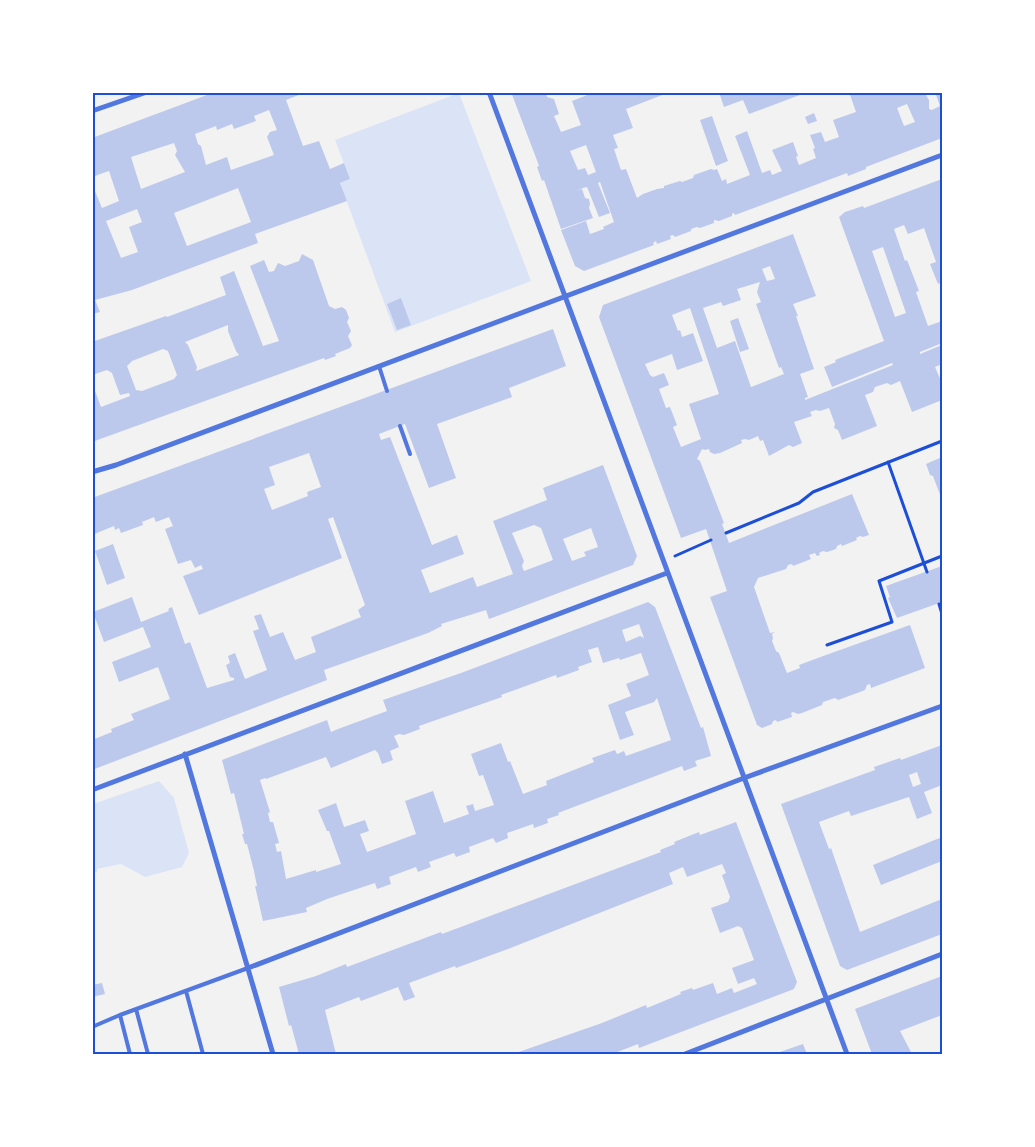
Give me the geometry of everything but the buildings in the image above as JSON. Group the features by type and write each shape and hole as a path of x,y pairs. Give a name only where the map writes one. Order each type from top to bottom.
{"street":[{"path":"92,110 146,92"},
{"path":"489,92 847,1054"},
{"path":"92,472 116,465 942,155"},
{"path":"92,790 667,573"},
{"path":"248,968 744,778 942,706"},
{"path":"185,754 273,1054"},
{"path":"685,1054 942,954"}],"lane":[{"path":"379,366 387,391"},
{"path":"400,426 410,454"},
{"path":"92,1027 248,968"},
{"path":"186,991 202,1054"},
{"path":"136,1009 148,1054"},
{"path":"120,1015 130,1054"}],"path":[{"path":"726,533 799,503 813,492 942,441"},
{"path":"888,462 927,572"},
{"path":"663,562 710,540"},
{"path":"827,644 892,622 879,581 942,556"},
{"path":"939,604 942,614"}],"shaded area":[{"path":"459,93 531,281 395,332 340,183 350,179 335,140"},
{"path":"159,781 174,798 189,853 182,867 145,877 121,864 97,869 97,872 93,873 93,804"}]}
